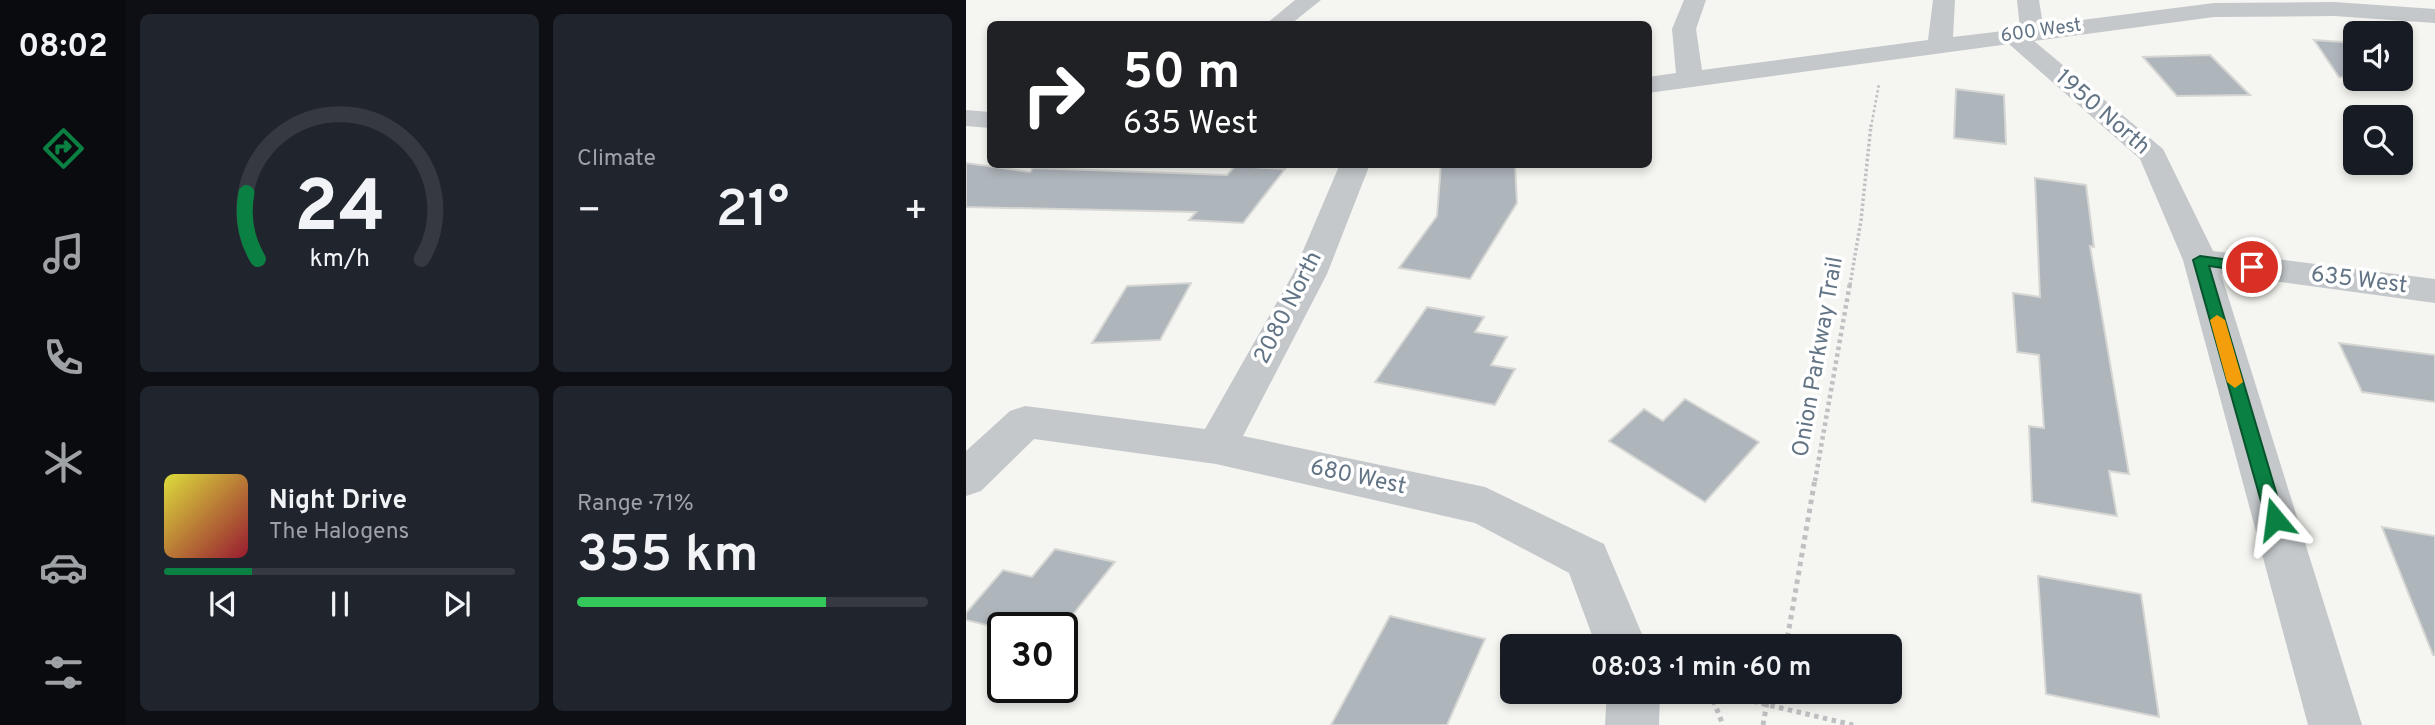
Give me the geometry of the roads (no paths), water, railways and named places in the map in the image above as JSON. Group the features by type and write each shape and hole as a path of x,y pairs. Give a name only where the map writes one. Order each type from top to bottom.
{"street":[{"path":"1281,21 1310,0"},
{"path":"1690,79 1684,29 1695,0"},
{"path":"1940,45 1944,0"},
{"path":"2022,34 2028,0"},
{"name":"600 West","path":"1652,84 2214,10 2334,9 2435,16"},
{"name":"1950 North","path":"2022,34 2153,155 2200,260 2335,725"},
{"path":"966,118 987,120"},
{"name":"2080 North","path":"1216,447 1310,274 1352,168"},
{"name":"635 West","path":"2200,260 2435,291"},
{"name":"680 West","path":"966,478 1025,422 1216,447 1485,506 1587,559 1617,634"},
{"path":"1632,725 1633,704"}]}
